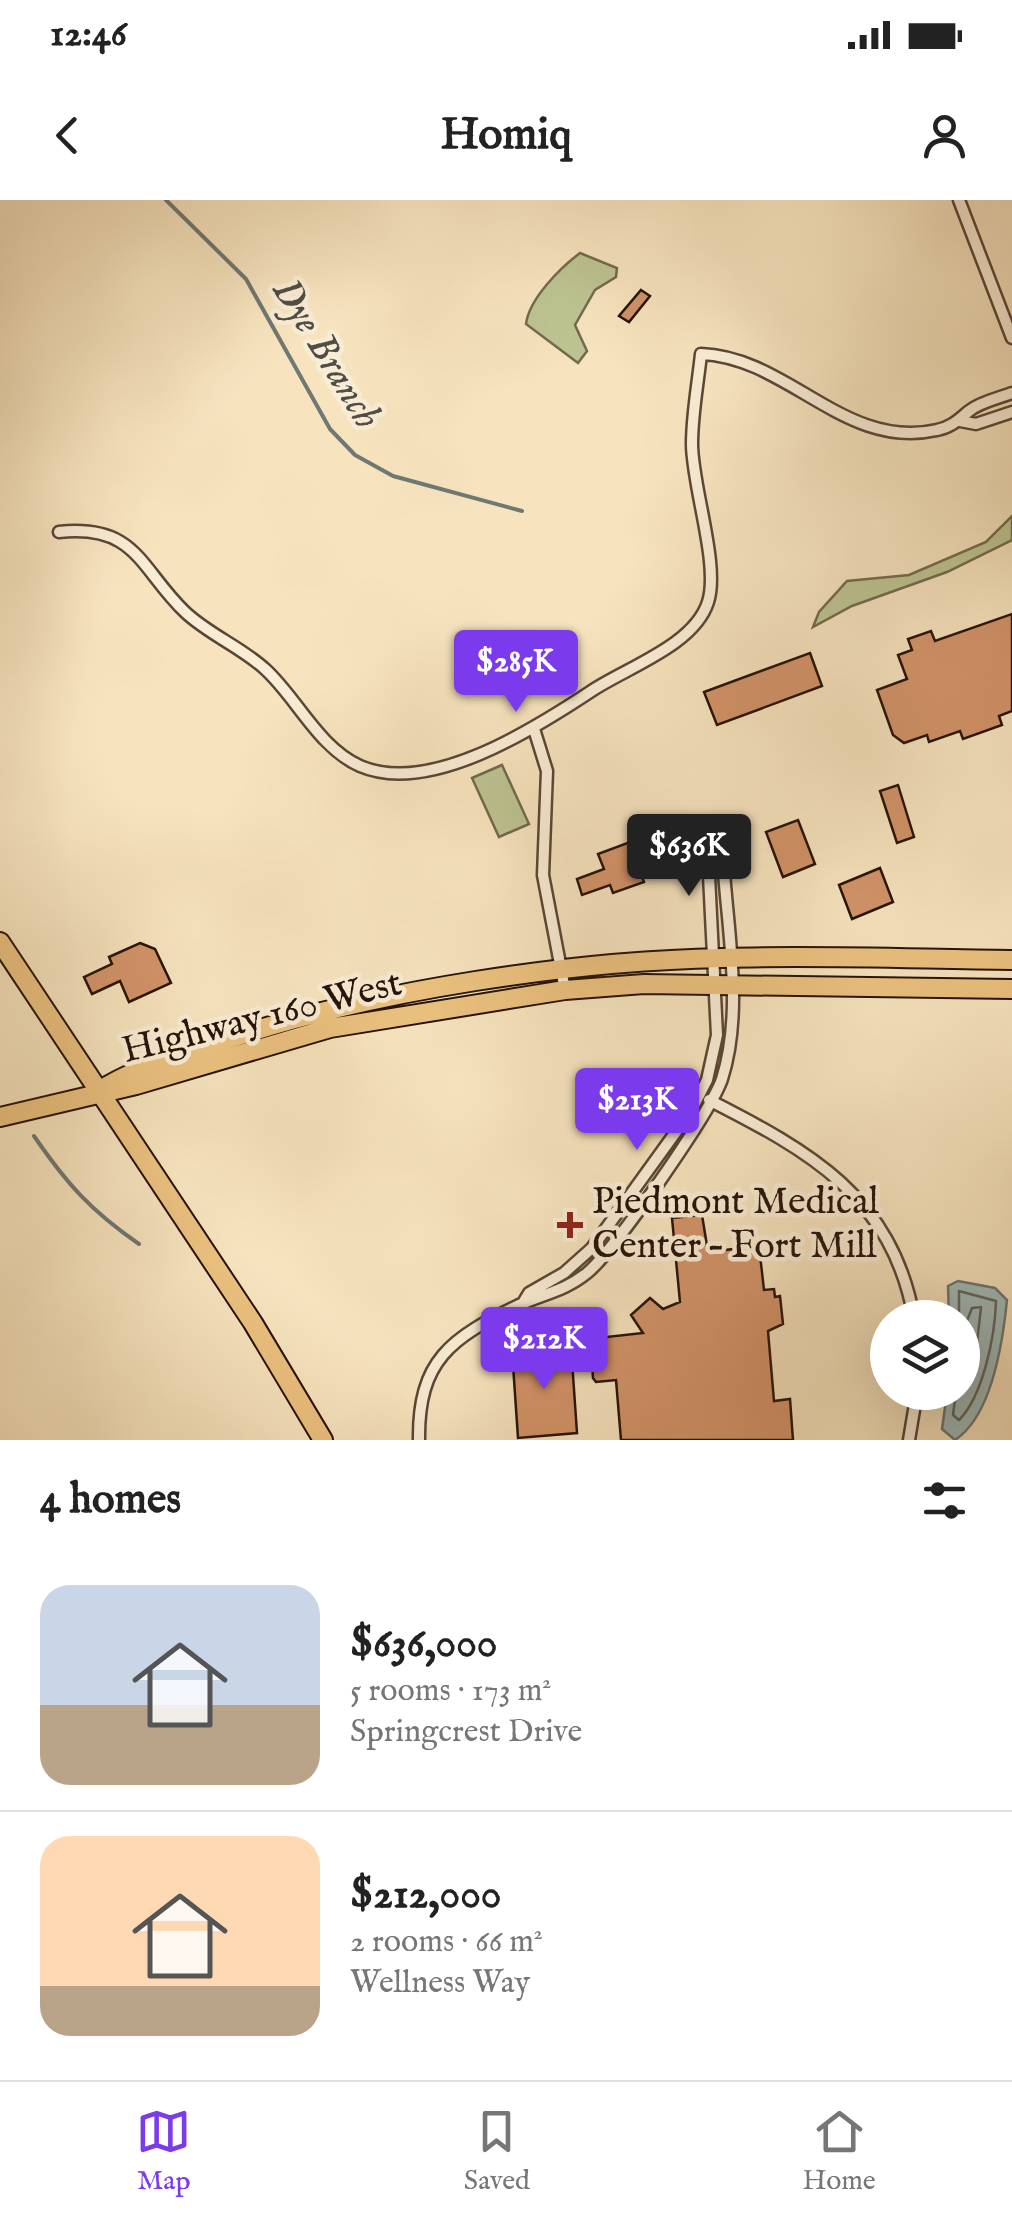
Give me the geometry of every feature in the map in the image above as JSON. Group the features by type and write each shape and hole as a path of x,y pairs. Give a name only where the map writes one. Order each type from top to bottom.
{"main road":[{"path":"0,942 252,1323 323,1440"},
{"name":"Highway 160 West","path":"0,1117 136,1085 330,1028 564,980 1012,960"},
{"name":"Highway 160 West","path":"721,972 1012,989"}],"street":[{"path":"958,200 1012,338"},
{"path":"60,532 77,530 109,537 138,551 184,612 264,669 319,733 360,766 394,772 436,771 534,729 674,641 704,612 710,583 692,446 701,354 745,362 833,412 880,432 937,430 960,421 970,409 1012,394"},
{"path":"960,421 976,424 1012,412"},
{"path":"534,729 547,771 543,875 564,980"},
{"path":"419,1440 424,1383 431,1366 454,1342 523,1303 529,1293 584,1257 612,1232 712,1102 730,1047 721,972 711,835 723,858 721,972 716,1053 700,1096 612,1232"},
{"path":"700,1096 802,1148 848,1187 890,1246 908,1300"},
{"path":"909,1440 914,1410"}],"green space":[{"path":"580,253 617,268 616,277 595,290 575,325 587,351 578,363 526,324 539,295"},
{"path":"1012,516 1012,540 947,572 852,606 813,627 819,612 847,581 909,575 986,542"},
{"path":"502,765 529,824 499,837 472,778"}],"water":[{"path":"958,1281 995,1288 1007,1300 999,1356 980,1410 980,1300 948,1300 948,1286"},
{"path":"945,1410 980,1410 955,1440 942,1429"}],"building":[{"path":"641,290 650,296 629,322 619,316"},
{"path":"1012,614 1012,711 999,716 1002,725 963,739 960,731 929,742 927,735 904,743 893,735 877,690 907,679 898,655 912,650 908,639 931,631 935,641"},
{"path":"810,653 822,686 717,725 704,692"},
{"path":"898,785 914,837 897,843 880,791"},
{"path":"798,820 815,864 783,877 766,832"},
{"path":"630,842 644,882 613,893 610,885 582,895 577,879 604,869 598,854"},
{"path":"880,868 893,902 852,919 839,885"},
{"path":"140,943 155,949 171,983 129,1002 120,981 92,994 84,977 112,964 109,957"},
{"path":"702,1215 708,1252 759,1246 764,1290 774,1289 775,1297 780,1296 783,1324 768,1331 774,1401 790,1399 793,1440 621,1440 616,1380 596,1382 593,1378 591,1349 598,1349 597,1338 643,1333 631,1315 650,1298 663,1309 680,1302 672,1218"},
{"path":"571,1346 577,1433 518,1438 512,1350"}],"waterway":[{"name":"Dye Branch","path":"166,200 246,279 330,429 355,455 393,476 522,511"},
{"path":"34,1136 81,1196 139,1244"}],"place":[{"name":"Piedmont Medical Center – Fort Mill","path":"570,1225"}]}
